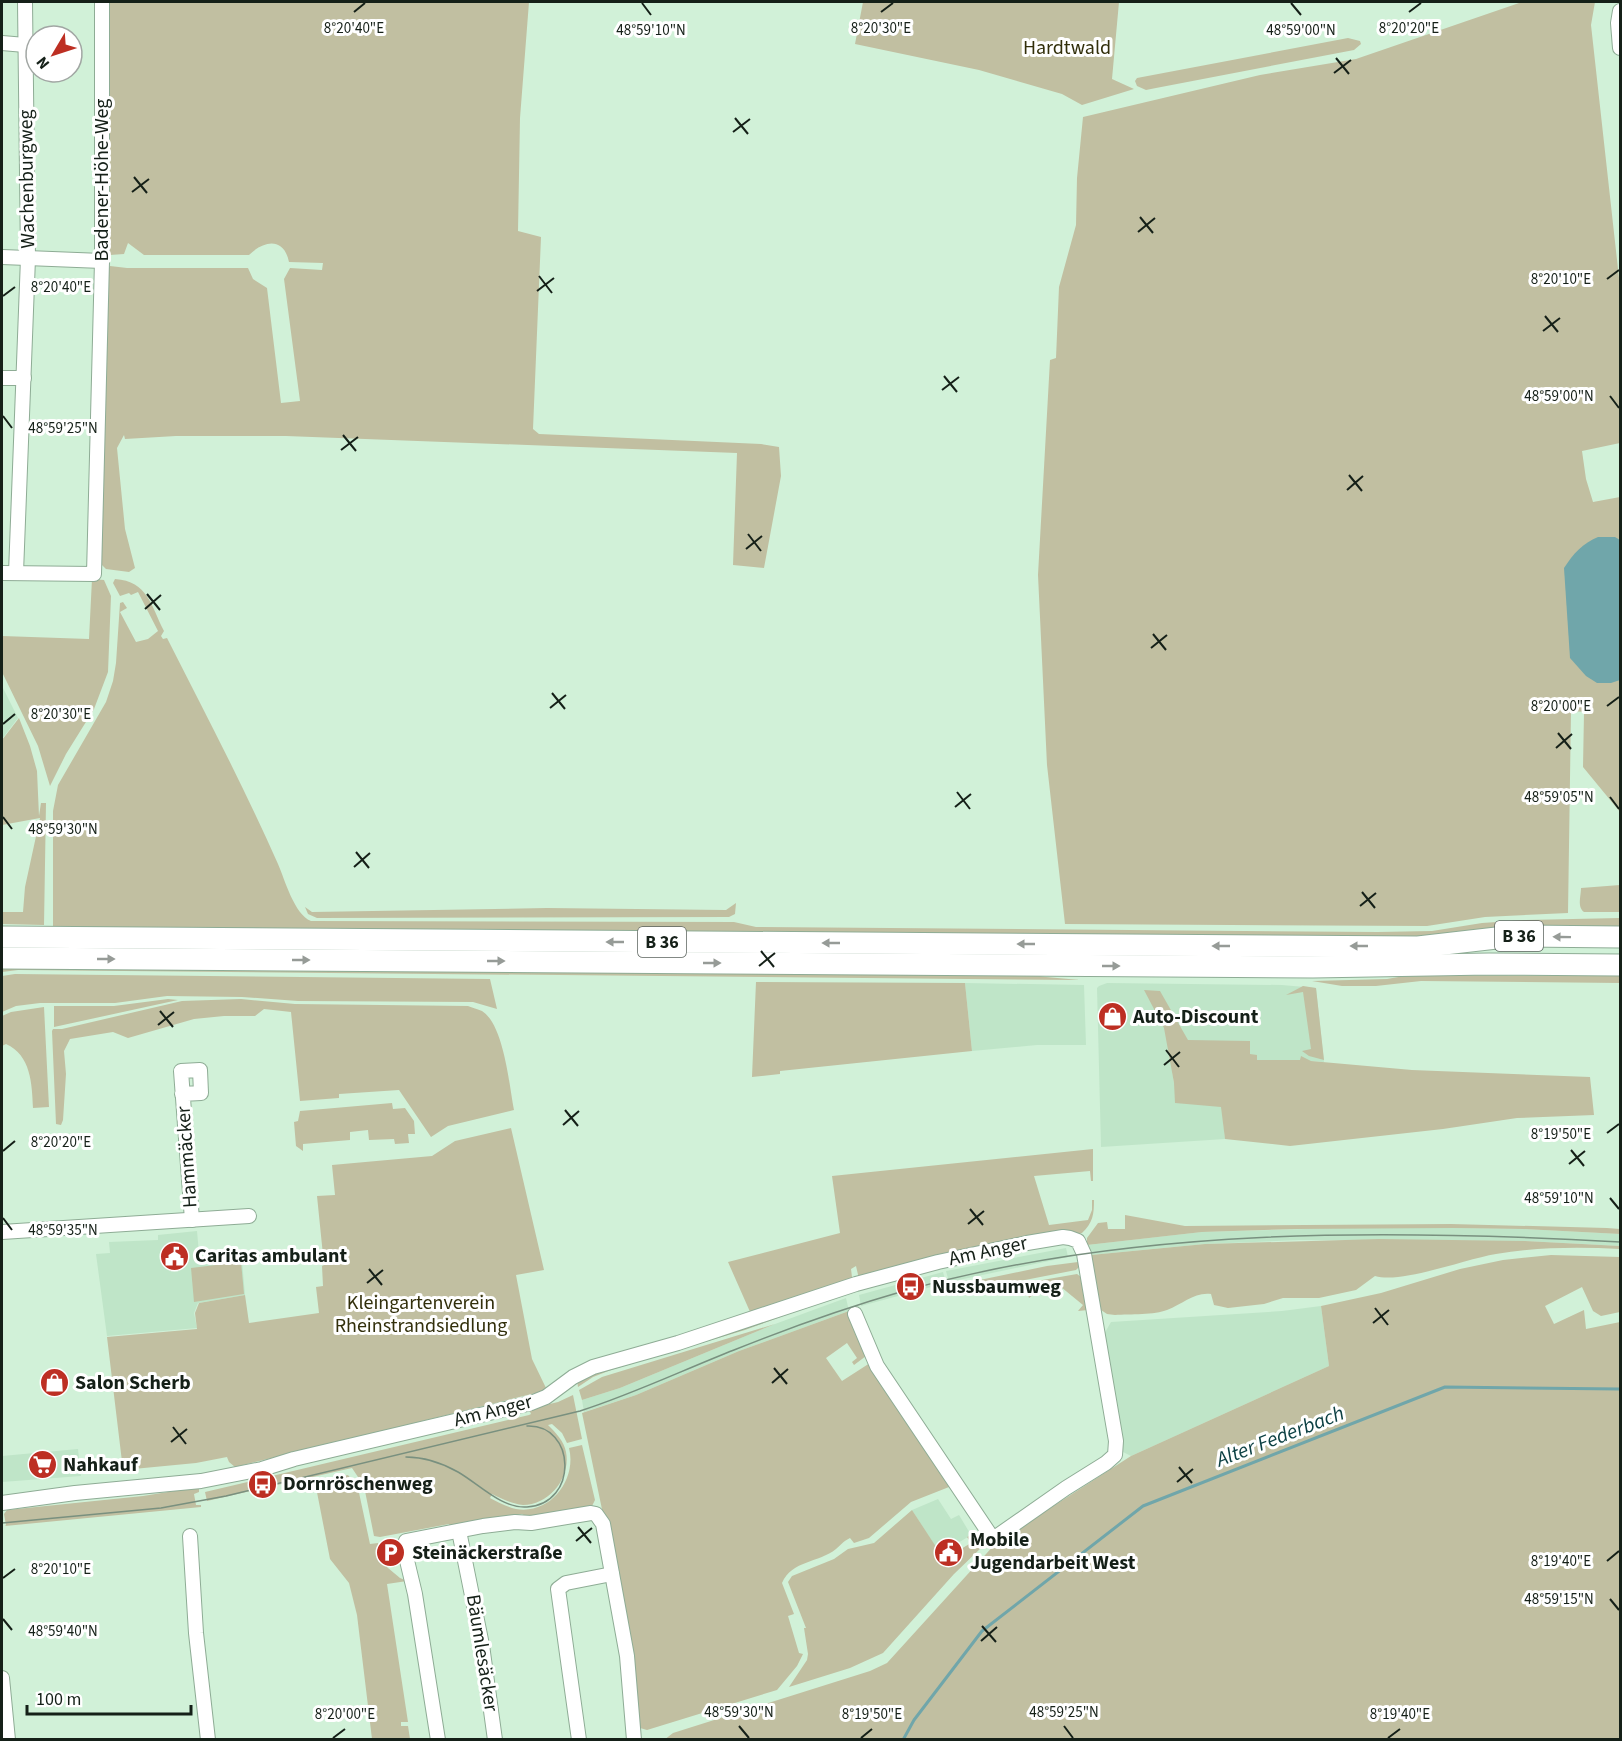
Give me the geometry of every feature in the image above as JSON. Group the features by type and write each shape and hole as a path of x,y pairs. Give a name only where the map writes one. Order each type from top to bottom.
{"highway":[{"name":"B 36","path":"2,937 1418,947 1514,936 1620,937"},
{"name":"B 36","path":"2,958 1313,967 1489,964 1620,965"}],"street":[{"name":"Wachenburgweg","path":"25,2 25,24"},
{"name":"Badener-Höhe-Weg","path":"16,573 94,574 102,261 102,2"},
{"path":"1620,11 1618,23 1620,48"},
{"path":"2,43 24,45"},
{"name":"Wachenburgweg","path":"16,573 28,258 26,84"},
{"path":"2,257 102,261"},
{"path":"2,378 24,378"},
{"path":"2,573 16,573"},
{"name":"Hammäcker","path":"182,1094 192,1220"},
{"path":"2,1232 249,1216"},
{"name":"Am Anger","path":"2,1503 75,1493 201,1481 262,1469 294,1459 531,1403 546,1397 573,1377 593,1367 678,1343 847,1287 938,1262 1027,1243 1070,1238 1081,1245 1087,1270 1116,1440 1114,1455 1106,1463 993,1539 877,1366 855,1314"},
{"path":"438,1740 415,1594 404,1548 406,1541 515,1522 531,1523 586,1514 596,1514 603,1524 627,1656 634,1740"},
{"name":"Bäumlesäcker","path":"459,1531 483,1655 495,1740"},
{"path":"190,1536 196,1633 208,1740"},
{"path":"579,1740 558,1589 566,1583 612,1574"},
{"path":"2,1678 8,1740"}],"shaded area":[{"path":"2,686 18,718 2,739"},
{"path":"965,983 1084,985 1086,1045 1037,1045 972,1051"},
{"path":"1107,983 1282,985 1316,988 1324,1062 1172,1071 1174,1083 1222,1107 1225,1139 1101,1147 1097,988"},
{"path":"1378,1227 1523,1229 1620,1234 1620,1246 1525,1241 1299,1240 1205,1244 1091,1255 1087,1245 1202,1232"},
{"path":"197,1231 200,1265 242,1261 245,1295 198,1303 194,1313 197,1328 107,1336 96,1254 110,1253 109,1242 158,1240 158,1235"},
{"path":"1066,1248 1068,1257 949,1282 946,1271"},
{"path":"943,1272 946,1283 861,1306 859,1295"},
{"path":"846,1298 849,1311 739,1351 636,1395 584,1412 582,1400 620,1388 775,1324"},
{"path":"1321,1306 1329,1366 1131,1456 1123,1452 1103,1336 1111,1322 1282,1311"},
{"path":"78,1449 81,1476 2,1482 2,1456"},
{"path":"938,1499 951,1519 959,1515 971,1535 940,1554 912,1510"}],"green space":[{"path":"106,2 529,2 520,118 518,231 541,237 533,429 539,434 761,444 779,447 781,476 764,568 733,565 737,453 286,436 176,436 125,439 124,435 117,448 125,529 135,568 129,572 106,569 100,563 107,271 110,266 248,268 253,279 267,288 281,403 300,401 284,279 290,268 322,270 323,263 289,262 283,248 273,243 261,246 249,255 144,255 128,243 124,254 110,255 107,251"},
{"name":"Hardtwald","path":"863,2 1119,2 1112,79 1134,89 1082,105 1062,94 979,70 855,44"},
{"path":"1522,2 1595,2 1591,25 1620,287 1620,443 1582,451 1586,479 1593,502 1620,497 1620,812 1583,767 1584,713 1586,712 1571,711 1568,913 1485,917 1427,926 1065,924 1047,765 1038,575 1050,360 1056,358 1059,287 1076,225 1077,178 1083,117 1260,75 1356,59"},
{"path":"1348,38 1360,41 1361,44 1354,50 1146,90 1137,86 1135,81 1137,78"},
{"path":"92,579 104,580 111,596 108,672 94,709 66,754 50,786 38,746 2,672 2,636 89,639"},
{"path":"115,579 135,584 147,596 164,631 161,636 163,639 167,638 224,750 295,904 311,921 734,922 756,927 1378,932 1432,931 1482,923 1526,920 1620,918 1620,927 1399,937 53,928 53,811 58,785 106,702 116,663 120,603 123,602 127,608 120,612 136,642 148,639 158,631 138,592 120,596 113,583"},
{"path":"19,718 37,771 39,816 41,803 46,803 44,925 2,924 2,912 23,912 25,887 40,818 2,825 2,740"},
{"path":"1620,885 1620,912 1584,912 1582,910 1581,888"},
{"path":"736,903 735,914 729,917 317,918 308,914 305,907 312,912 547,908 726,910"},
{"path":"2,967 1014,972 1080,980 18,970 2,972"},
{"path":"15,974 490,979 497,1009 473,1002 298,1001 242,997 167,996 115,1003 40,1003 16,1006 2,1012 2,976"},
{"path":"1410,975 1620,976 1620,983 1421,981 1376,986 1342,986 1312,981 1387,979"},
{"path":"756,982 965,983 972,1051 780,1071 780,1074 752,1077"},
{"path":"1303,986 1316,988 1324,1060 1309,1056 1302,1051 1311,1049 1303,992 1286,995"},
{"path":"1144,990 1160,991 1188,1040 1250,1041 1250,1054 1257,1055 1257,1060 1300,1060 1301,1056 1311,1061 1412,1070 1590,1077 1594,1115 1517,1118 1443,1129 1290,1146 1225,1139 1221,1107 1175,1103 1174,1083 1164,1028"},
{"path":"168,999 178,1000 54,1027 54,1006 114,1006"},
{"path":"241,999 295,1004 468,1006 480,1010 496,1029 504,1056 514,1110 448,1126 431,1137 399,1090 339,1094 339,1098 300,1101 291,1012 264,1009 255,1016 194,1019 128,1038 113,1032 70,1039 64,1051 66,1074 63,1120 61,1125 56,1124 53,1029 62,1029 182,1001"},
{"path":"44,1007 49,1107 33,1108 31,1080 21,1055 6,1044 2,1046 2,1016 11,1012"},
{"path":"392,1103 393,1109 405,1108 414,1121 415,1134 408,1134 409,1143 395,1144 394,1139 369,1140 368,1130 350,1132 350,1140 303,1144 303,1151 296,1146 294,1122 298,1121 300,1111"},
{"name":"Kleingartenverein Rheinstrandsiedlung","path":"511,1128 544,1270 516,1275 532,1359 546,1388 540,1392 235,1467 227,1457 196,1463 123,1470 107,1337 197,1329 195,1313 199,1303 245,1295 249,1323 319,1313 316,1287 323,1286 322,1266 324,1265 317,1196 335,1195 332,1165 432,1156 455,1141"},
{"path":"1093,1149 1093,1181 1091,1181 1090,1171 1034,1176 1049,1225 1088,1220 1092,1210 1092,1200 1094,1200 1092,1218 1089,1226 1082,1233 859,1279 856,1266 851,1269 852,1277 849,1281 751,1314 728,1262 840,1233 832,1176"},
{"path":"1125,1215 1185,1226 1451,1224 1607,1228 1620,1229 1620,1234 1523,1229 1297,1229 1202,1232 1087,1245 1087,1238 1098,1223 1107,1222 1108,1229 1125,1229"},
{"path":"1379,1239 1525,1241 1620,1246 1620,1249 1558,1248 1511,1252 1401,1277 1375,1276 1356,1290 1319,1298 1283,1298 1264,1304 1228,1308 1214,1305 1211,1294 1205,1294 1162,1312 1115,1315 1101,1310 1091,1255 1205,1244"},
{"path":"1551,1255 1620,1257 1620,1312 1601,1316 1593,1311 1582,1287 1545,1306 1554,1324 1584,1310 1586,1329 1620,1322 1620,1739 664,1740 673,1733 870,1671 887,1663 996,1543 1131,1456 1329,1366 1321,1306 1381,1293 1460,1269 1503,1260"},
{"path":"241,1262 244,1294 194,1302 191,1268"},
{"path":"1078,1262 1079,1267 1076,1270 958,1293 952,1291 951,1286 1047,1266"},
{"path":"1077,1274 1081,1277 1088,1310 1078,1311 1083,1305 1061,1287 1053,1295 1042,1288 1029,1298 1026,1288 1031,1282"},
{"path":"835,1297 745,1330 611,1370 593,1377 578,1387 577,1381 590,1373"},
{"path":"849,1311 866,1356 854,1365 852,1362 857,1358 847,1343 826,1358 842,1381 870,1363 950,1484 949,1487 911,1502 869,1538 854,1543 850,1538 829,1554 799,1566 786,1576 782,1583 794,1614 788,1616 799,1653 803,1654 797,1666 777,1690 647,1730 640,1728 631,1649 582,1413 636,1395 739,1351"},
{"path":"775,1324 620,1388 582,1400 579,1390 602,1377"},
{"path":"573,1395 582,1439 567,1443 562,1433 552,1424 548,1425 562,1441 566,1452 565,1471 556,1488 550,1495 533,1504 515,1504 492,1494 490,1498 516,1509 529,1509 550,1501 565,1483 569,1471 569,1448 582,1445 595,1500 587,1510 532,1520 522,1514 450,1527 449,1524 380,1537 374,1536 364,1486 352,1468 207,1501 205,1492 529,1415 531,1414 529,1409 558,1402"},
{"path":"348,1475 358,1488 370,1544 378,1543 382,1563 407,1581 387,1584 408,1722 401,1722 401,1726 408,1726 410,1739 372,1739 357,1615 349,1583 330,1559 315,1482"},
{"path":"199,1487 199,1492 194,1494 196,1505 201,1505 201,1507 5,1526 4,1514 7,1510 143,1496"},
{"path":"912,1510 944,1559 971,1543 967,1537 973,1534 982,1547 954,1574 883,1653 850,1668 789,1687 807,1660 808,1654 804,1628 806,1628 788,1582 792,1576 834,1559 848,1549 874,1543"}],"water":[{"path":"1598,537 1615,537 1620,540 1620,680 1611,683 1597,683 1586,676 1570,658 1564,568 1579,550"}],"waterway":[{"name":"Alter Federbach","path":"903,1740 914,1720 982,1631 1143,1506 1445,1387 1620,1389"}],"tram line":[{"path":"2,1523 161,1508 226,1496 580,1411 755,1342 863,1303 993,1269 1082,1254 1171,1244 1261,1238 1442,1235 1620,1242"},
{"path":"406,1457 427,1459 446,1466 509,1504 527,1507 544,1503 556,1493 563,1480 565,1465 562,1450 555,1437 543,1429 527,1426"}],"place":[{"name":"Auto-Discount","path":"1112,1017"},
{"name":"Caritas ambulant","path":"174,1256"},
{"name":"Nussbaumweg","path":"911,1287"},
{"name":"Salon Scherb","path":"54,1383"},
{"name":"Nahkauf","path":"42,1465"},
{"name":"Dornröschenweg","path":"262,1484"},
{"name":"Mobile Jugendarbeit West","path":"949,1552"},
{"name":"Steinäckerstraße","path":"391,1553"}]}
